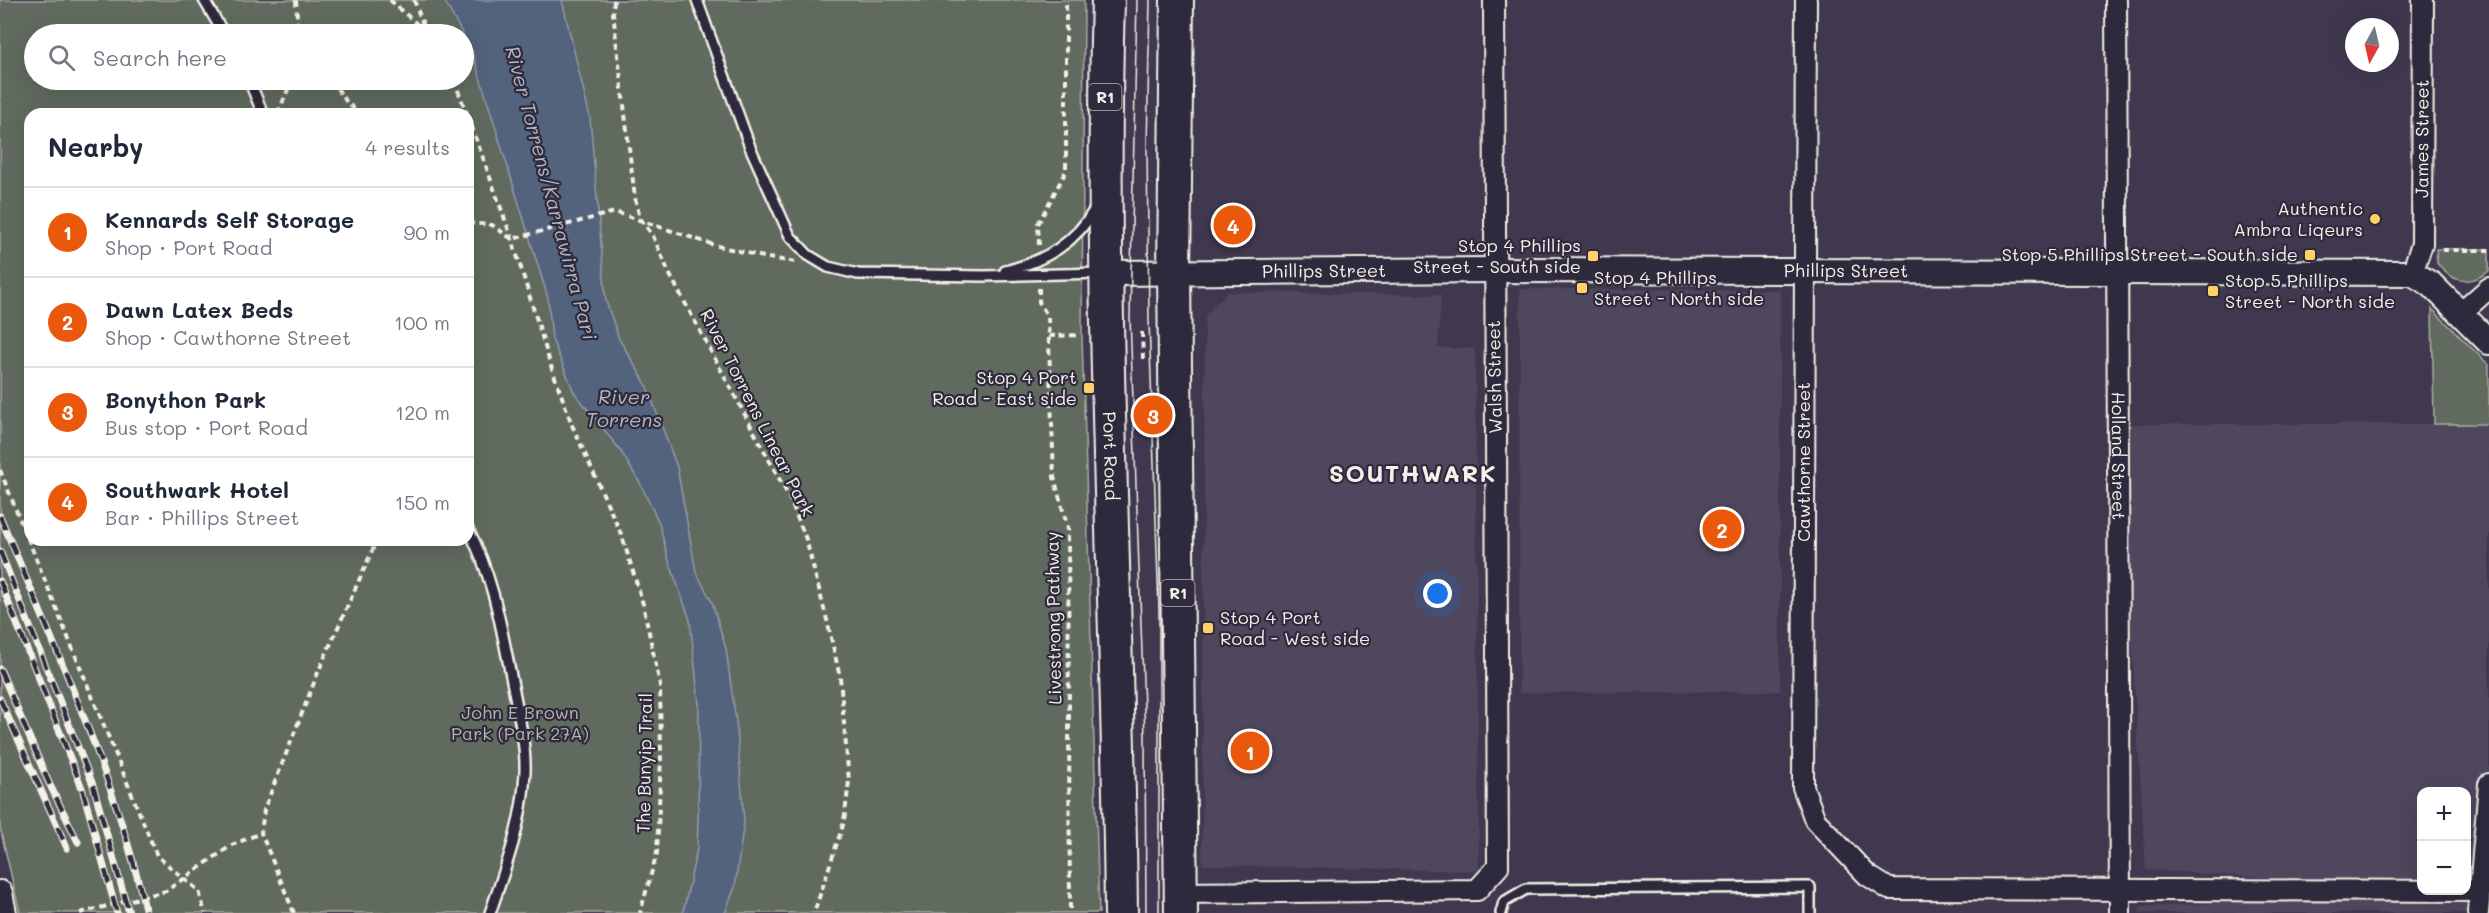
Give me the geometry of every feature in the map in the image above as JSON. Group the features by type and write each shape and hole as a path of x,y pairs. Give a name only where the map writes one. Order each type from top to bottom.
{"highway":[{"name":"Port Road","path":"1108,0 1104,194 1105,273 1121,913"},
{"name":"R1","path":"1177,0 1174,273 1181,903"}],"street":[{"name":"Walsh Street","path":"1181,903 1477,890 1498,867 1494,0"},
{"name":"Cawthorne Street","path":"1806,0 1803,787 1815,820 1867,875 1889,889 2120,892"},
{"name":"Holland Street","path":"2116,0 2120,913"},
{"name":"James Street","path":"2412,273 2422,244 2423,0"},
{"name":"Phillips Street","path":"1105,273 1494,270 2116,270 2412,273"},
{"path":"2412,273 2432,284 2489,342"},
{"path":"2462,312 2489,288"},
{"path":"2478,913 2489,784"},
{"path":"2120,892 2479,891"},
{"path":"0,893 4,913"}],"lane":[{"path":"204,0 218,24"},
{"path":"696,0 750,147 790,236 808,255 828,267 858,274 973,276 1105,273"},
{"path":"253,90 261,108"},
{"path":"973,276 1008,271 1067,244 1086,224 1104,194"},
{"path":"474,540 482,555 498,610 518,709 525,770 520,820 490,913"},
{"path":"1501,913 1504,902 1526,889 1810,887 1810,913"}],"path":[{"path":"296,0 298,24"},
{"path":"390,0 417,24"},
{"path":"414,0 423,24"},
{"name":"River Torrens Linear Park","path":"614,0 613,13 632,177 640,218 653,236 669,273 789,497 806,539 818,581 840,677 849,781 844,822 814,913"},
{"path":"1039,251 1038,224 1066,171 1066,0"},
{"path":"280,108 288,90"},
{"path":"338,90 353,108"},
{"name":"The Bunyip Trail","path":"458,90 465,108"},
{"name":"The Bunyip Trail","path":"474,132 512,239 551,366 573,425 622,536 643,604 660,685 661,757 657,853 640,913"},
{"path":"474,224 492,225 512,239 615,212 640,218 714,245 768,258 796,262 808,255"},
{"path":"2442,250 2489,250"},
{"name":"Livestrong Pathway","path":"1039,292 1039,302 1048,317 1054,477 1068,529 1070,913"},
{"path":"1142,332 1143,359"},
{"path":"1049,336 1080,335"},
{"path":"0,470 24,529"},
{"path":"31,546 157,856 199,891 205,913"},
{"path":"294,913 261,833 270,788 374,546"},
{"path":"80,913 166,891 232,845 261,833"}],"shaded area":[{"path":"1520,289 1780,290 1780,691 1519,693"},
{"path":"1227,292 1441,295 1438,348 1475,348 1479,871 1202,865 1205,316"},
{"path":"2118,424 2489,424 2489,913 2140,913 2141,907 2417,894 2471,895 2471,787 2417,787 2417,887 2146,870"}],"green space":[{"name":"John E Brown Park (Park 27A)","path":"0,0 1084,0 1082,335 1099,913 20,913 0,828"},
{"path":"2436,249 2489,249 2489,271 2475,279 2455,278 2442,270 2437,263"},
{"path":"2432,309 2489,365 2489,424 2434,424"}],"water":[{"path":"444,0 562,0 590,118 606,301 619,339 646,384 677,467 696,572 712,602 726,649 737,730 744,821 735,887 725,913 683,913 697,849 698,821 699,704 690,620 668,558 659,523 640,483 620,450 574,392 552,339 548,298 474,58 474,24 457,24"}],"tram line":[{"path":"1137,0 1130,317 1145,736 1146,913"},
{"path":"1150,0 1147,148 1149,321 1159,610 1159,913"}],"railway":[{"path":"0,516 82,712 118,811 146,913"},
{"path":"0,551 93,785 129,913"},
{"path":"0,581 82,788 117,913"},
{"path":"0,669 49,783 78,842"},
{"path":"0,699 67,848"}],"place":[{"name":"Authentic Ambra Liqeurs","path":"2375,219"},
{"name":"Southwark Hotel","path":"1233,225"},
{"name":"Stop 5 Phillips Street - South side","path":"2310,255"},
{"name":"Stop 4 Phillips Street - South side","path":"1593,256"},
{"name":"Stop 4 Phillips Street - North side","path":"1582,288"},
{"name":"Stop 5 Phillips Street - North side","path":"2213,291"},
{"name":"Stop 4 Port Road - East side","path":"1089,388"},
{"name":"Bonython Park","path":"1153,415"},
{"name":"Dawn Latex Beds","path":"1722,529"},
{"name":"Stop 4 Port Road - West side","path":"1208,628"},
{"name":"Kennards Self Storage","path":"1250,751"}],"district":[{"name":"SOUTHWARK","path":"1413,474"}],"water label":[{"name":"River Torrens/Karrawirra Pari","path":"551,193"},
{"name":"River Torrens","path":"624,408"}]}
